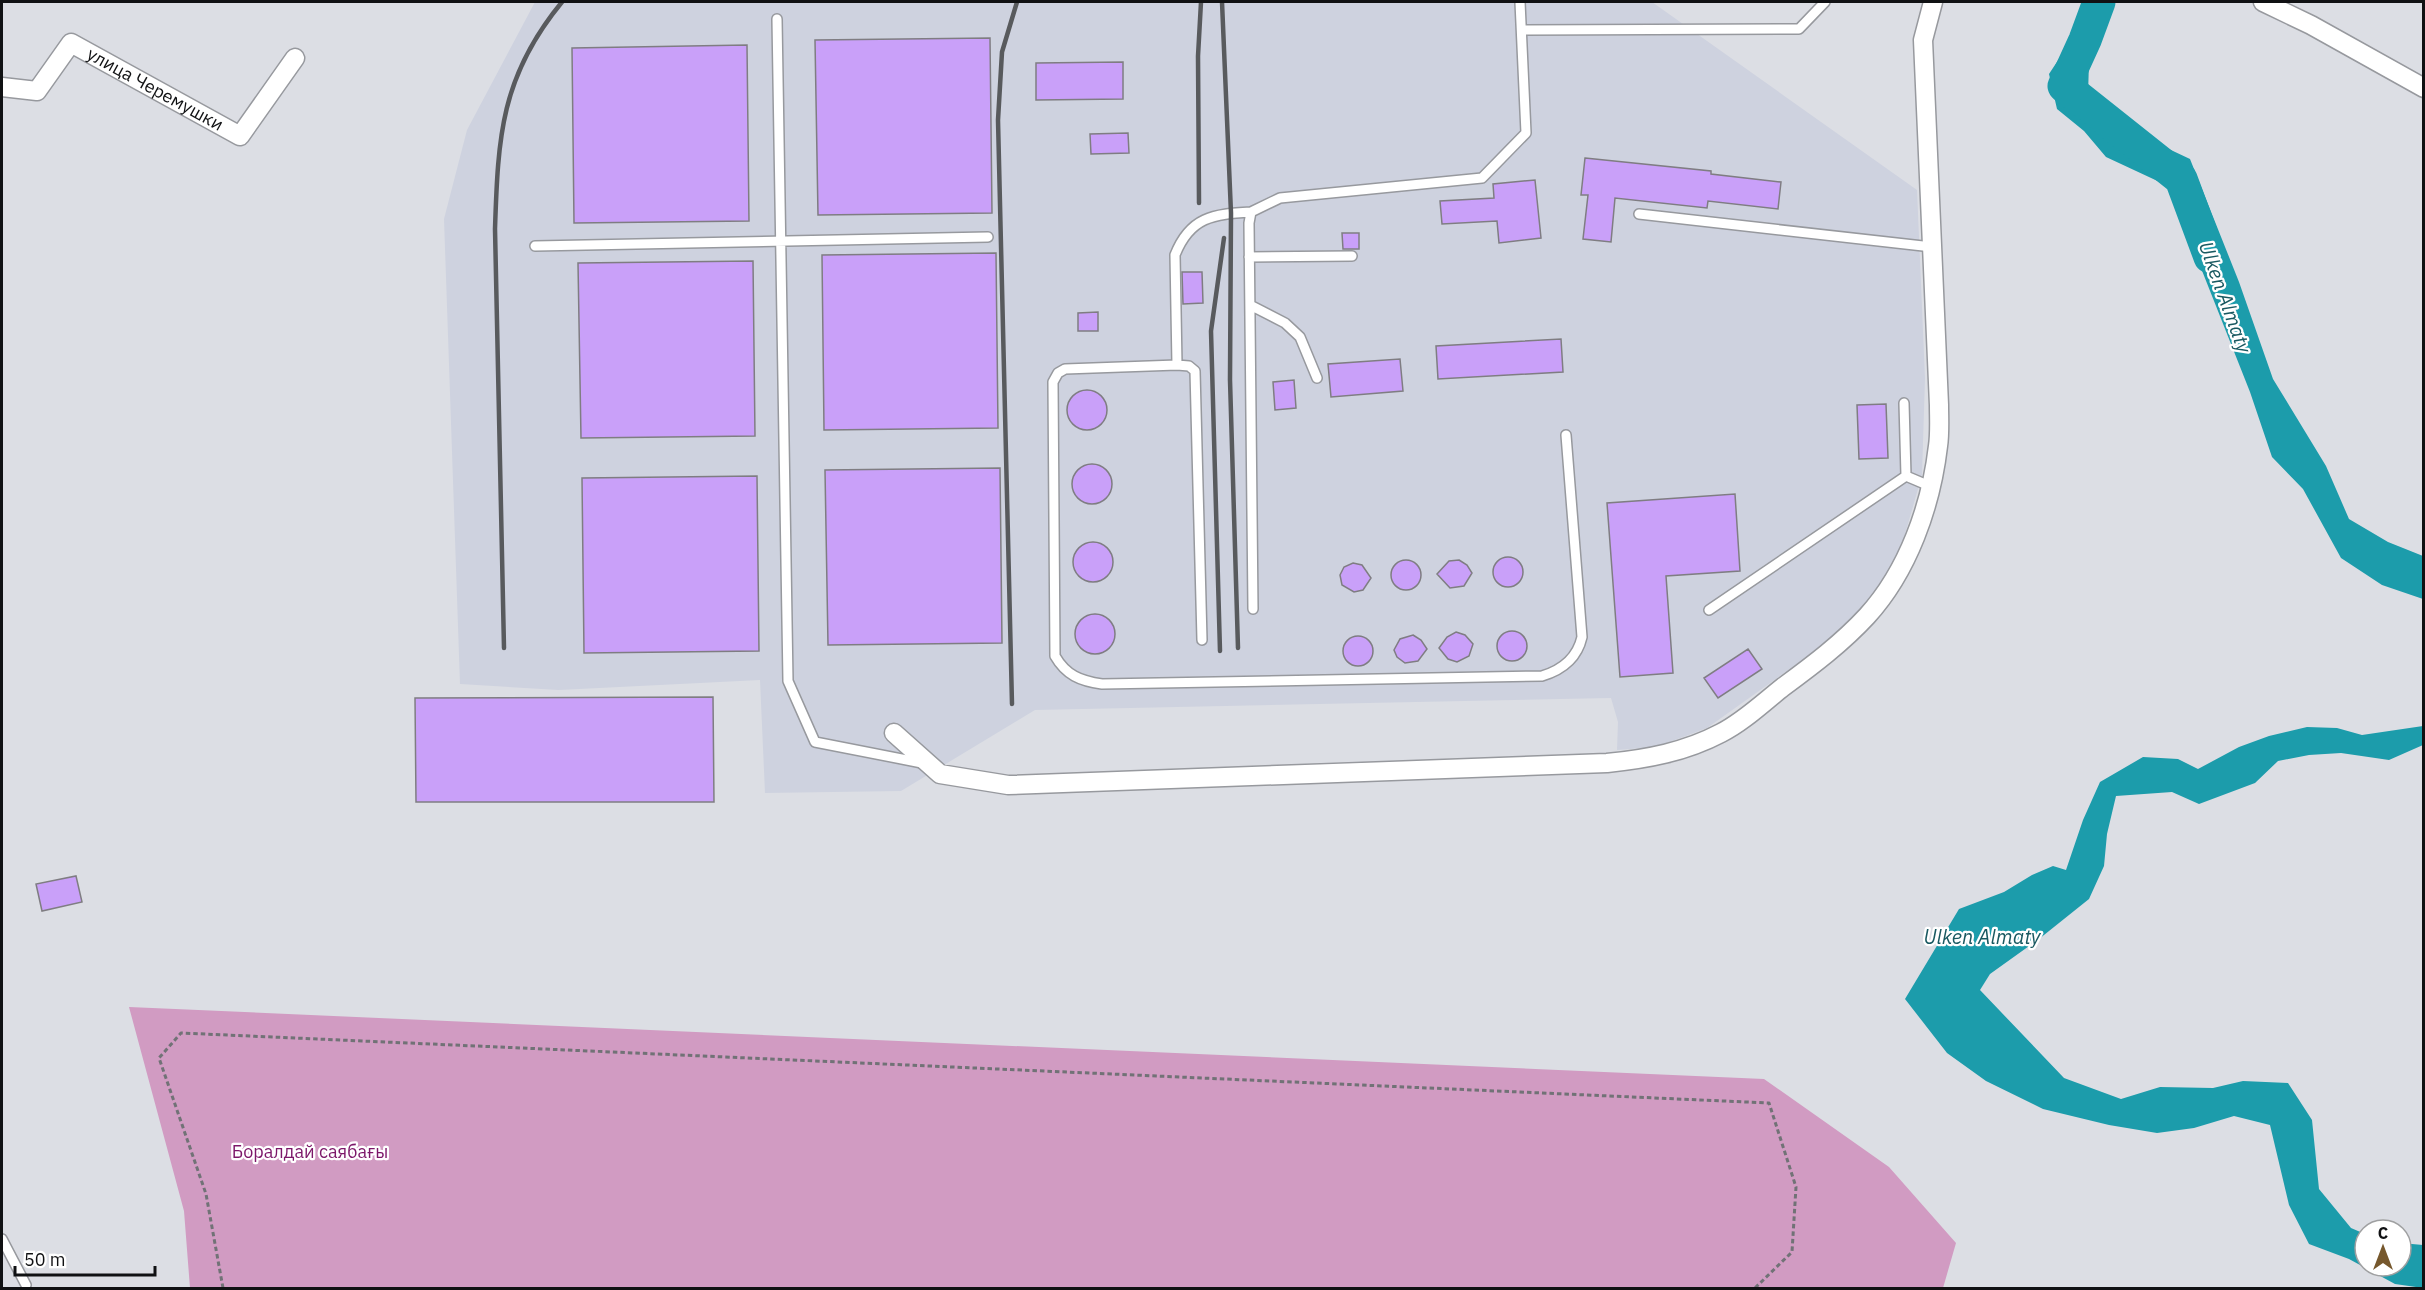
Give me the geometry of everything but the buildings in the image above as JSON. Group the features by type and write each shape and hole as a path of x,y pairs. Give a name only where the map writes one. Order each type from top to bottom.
{"street":[{"path":"894,733 940,774 1008,785 1607,763 1643,760 1680,751 1723,733 1841,642 1868,615 1894,580 1916,535 1932,487 1939,444 1923,40 1932,2"},
{"path":"2263,2 2311,25 2424,88"},
{"name":"улица Черемушки","path":"2,87 37,91 71,43 240,136 295,58"}],"lane":[{"path":"1177,365 1174,255 1180,242 1192,227 1217,214 1251,212 1280,198 1482,178 1526,133 1520,2"},
{"path":"1522,30 1799,29 1825,2"},
{"path":"777,19 788,681 815,742 930,765"},
{"path":"1251,212 1249,257 1253,609"},
{"path":"1639,214 1932,247"},
{"path":"535,246 988,237"},
{"path":"1249,257 1352,256"},
{"path":"1250,305 1285,323 1300,337 1317,378"},
{"path":"1202,640 1195,371 1189,366 1177,365 1065,369 1058,373 1053,382 1055,656 1065,670 1083,682 1102,684 1542,676 1553,673 1571,659 1579,649 1582,637 1566,435"},
{"path":"1904,403 1906,476"},
{"path":"1906,476 1932,487"},
{"path":"1709,610 1906,476"},
{"path":"2,1239 26,1285"}],"path":[{"path":"223,1288 206,1194 159,1058 181,1033 1769,1103 1796,1187 1792,1252 1755,1288"}],"shaded area":[{"path":"535,2 1652,2 1917,190 1925,378 1922,475 1899,555 1864,610 1829,641 1707,728 1656,747 1617,750 1618,722 1611,698 1035,710 901,791 765,793 760,680 559,690 460,684 444,219 467,130"}],"green space":[{"name":"Боралдай саябағы","path":"129,1007 1764,1079 1889,1167 1956,1243 1943,1288 190,1288 184,1211"}],"water":[{"name":"Ulken Almaty","path":"2076,33 2099,33 2089,62 2088,95 2105,119 2190,159 2239,282 2273,379 2326,466 2349,519 2388,542 2423,556 2423,599 2382,585 2341,558 2303,489 2272,457 2250,392 2197,258 2194,210 2179,191 2106,157 2084,131 2057,109 2049,74"},
{"name":"Ulken Almaty","path":"2423,726 2423,745 2389,760 2341,753 2309,755 2278,761 2255,783 2199,804 2172,792 2116,796 2107,834 2104,866 2089,899 1990,974 1980,990 2064,1078 2121,1099 2160,1087 2213,1088 2243,1081 2288,1083 2312,1120 2319,1189 2353,1229 2353,1261 2309,1244 2289,1205 2270,1125 2234,1116 2194,1128 2157,1133 2109,1125 2043,1109 1986,1081 1947,1053 1905,999 1959,909 2004,892 2032,875 2053,866 2066,870 2083,820 2100,782 2143,757 2178,759 2198,769 2239,747 2269,736 2307,727 2337,728 2362,735"},
{"name":"Ulken Almaty","path":"2413,1244 2423,1245 2423,1288 2395,1284 2384,1278 2413,1278"}],"waterway":[{"name":"Ulken Almaty","path":"2099,2 2064,86 2181,179 2210,257"}],"railway":[{"path":"504,648 495,229 498,165 501,136 515,82 526,56 562,2"},
{"path":"1012,704 998,120 1002,52 1017,2"},
{"path":"1199,203 1198,56 1201,2"},
{"path":"1222,2 1231,213 1230,380 1238,648"},
{"path":"1220,651 1211,331 1224,238"}]}
